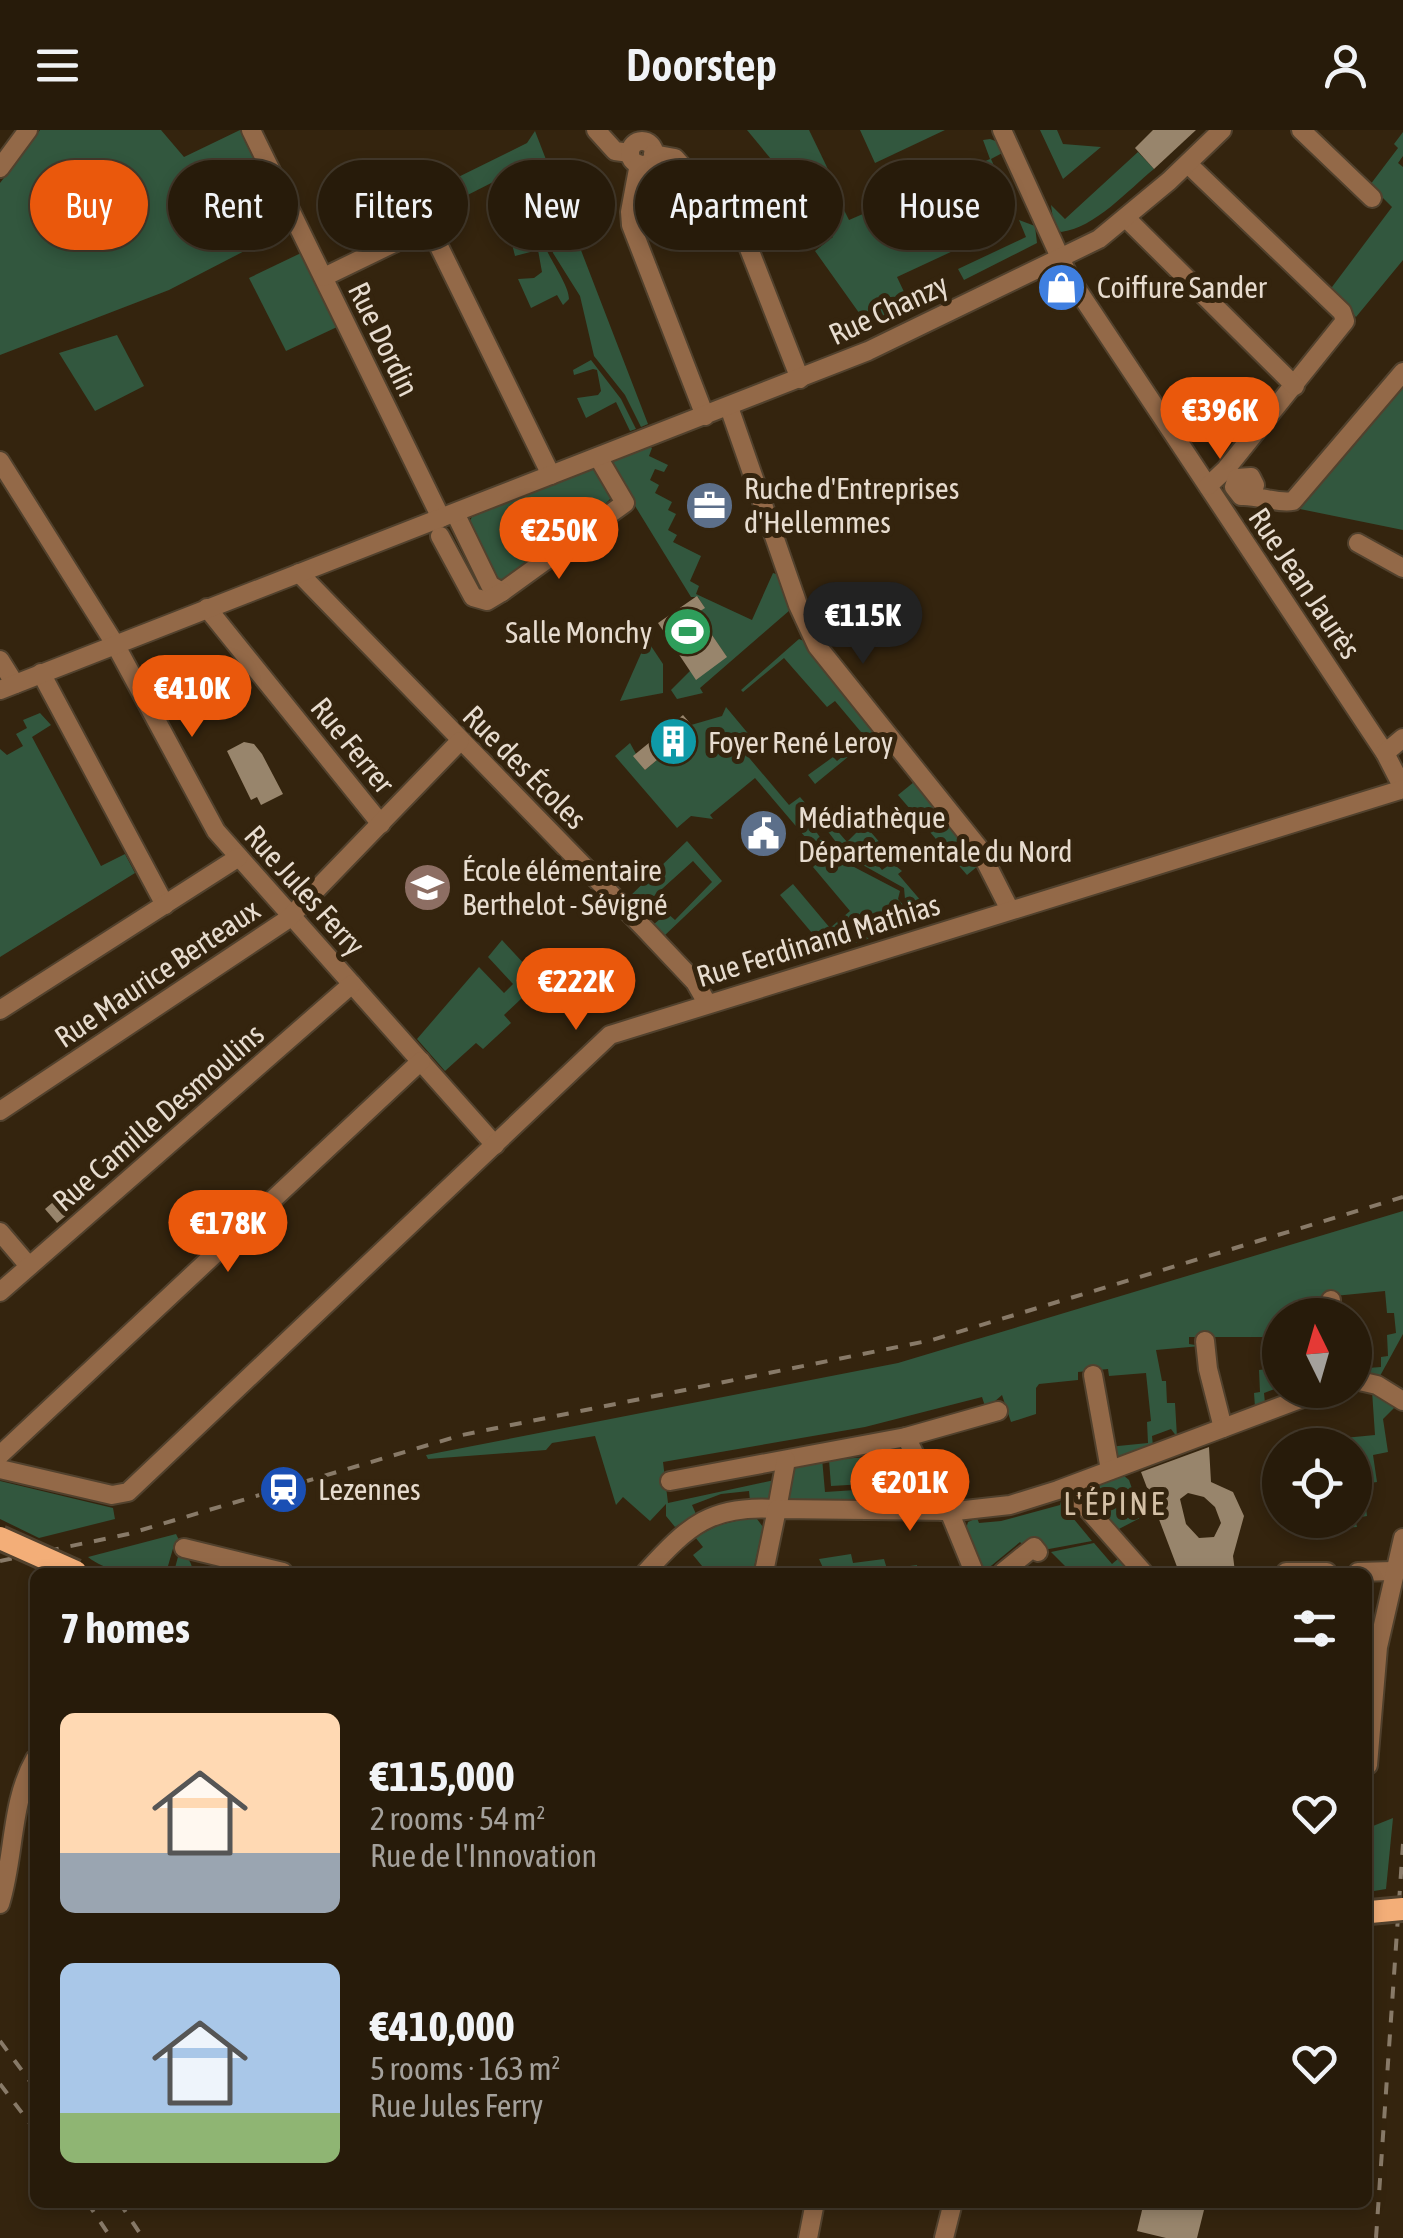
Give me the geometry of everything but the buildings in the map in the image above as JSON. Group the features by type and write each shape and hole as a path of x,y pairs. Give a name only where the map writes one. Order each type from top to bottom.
{"main road":[{"path":"0,1538 67,1568"},
{"path":"1372,1912 1403,1909"}],"street":[{"path":"0,168 28,130"},
{"name":"Rue Dordin","path":"251,130 445,522"},
{"path":"596,130 610,148 642,148 674,158 744,236 800,378"},
{"name":"Rue Jean Jaurès","path":"1002,130 1060,259 1385,753 1403,788"},
{"name":"Rue Chanzy","path":"8,687 299,573 445,522 552,475 868,351 1099,239 1222,130"},
{"path":"1302,130 1372,198"},
{"path":"642,148 631,225 705,416"},
{"path":"1188,164 1344,317 1344,328 1208,486"},
{"path":"1126,218 1295,386"},
{"path":"324,277 429,226 552,475"},
{"path":"1252,493 1279,502 1293,501 1403,372"},
{"path":"729,407 817,646 978,847 1010,910"},
{"path":"445,522 472,596 487,600 625,503 598,457"},
{"name":"Rue Jules Ferry","path":"0,461 115,644 206,817 495,1146"},
{"path":"445,522 490,586 502,592"},
{"path":"1358,543 1403,568"},
{"name":"Rue des Écoles","path":"299,573 670,955 695,982 707,1003"},
{"name":"Rue Ferrer","path":"208,608 381,824"},
{"path":"0,660 8,687"},
{"path":"41,673 165,905"},
{"path":"1385,753 1403,738"},
{"name":"Rue Maurice Berteaux","path":"0,1111 292,916 460,741"},
{"name":"Rue Ferdinand Mathias","path":"0,1469 116,1495 134,1488 606,1038 707,1003 1403,788"},
{"path":"0,1010 239,857"},
{"name":"Rue Camille Desmoulins","path":"0,1292 352,984"},
{"path":"0,1455 421,1061"},
{"path":"0,1232 30,1266"},
{"path":"1205,1341 1223,1428"},
{"path":"1093,1376 1110,1470"},
{"path":"1372,1384 1403,1401"},
{"path":"650,1568 683,1532 700,1521 744,1508 946,1511 999,1507 1068,1486 1276,1408"},
{"path":"670,1480 906,1436 998,1411"},
{"path":"906,1436 972,1568"},
{"path":"765,1568 786,1460"},
{"path":"1068,1486 1140,1568"},
{"path":"1372,1696 1393,1570 1403,1538"},
{"path":"1009,1568 1034,1547 1038,1552"},
{"path":"184,1548 266,1568"},
{"path":"1372,1571 1393,1570"},
{"path":"0,1904 12,1857 17,1804 30,1772"},
{"path":"810,2234 814,2208"},
{"path":"944,2238 952,2208"}],"green space":[{"path":"40,130 161,130 184,157 240,130 255,160 168,160 168,250 246,250 169,290 0,355 0,183"},
{"path":"747,130 809,130 824,160 772,160"},
{"path":"860,130 945,130 881,160 874,160"},
{"path":"1040,130 1057,130 1063,144 1101,147 1063,179"},
{"path":"535,131 546,160 493,160 527,143"},
{"path":"1403,132 1403,156 1398,163 1403,167 1403,260 1356,317 1329,291 1392,207 1370,185 1398,148 1394,144"},
{"path":"983,140 1001,143 1006,151 988,160"},
{"path":"1138,152 1154,169 1086,223 1061,232 1054,226 1051,205 1065,219"},
{"path":"488,162 488,185 468,195 468,172"},
{"path":"843,208 849,220 863,214 863,250 955,250 897,277 905,294 917,288 922,299 867,324 815,251 843,250"},
{"path":"1019,220 1035,226 1037,243 964,280 958,269 998,250 1015,250 1015,242 1026,237"},
{"path":"514,250 538,250 515,256"},
{"path":"538,250 547,250 568,292 569,299 563,305 557,295 531,308 518,279 534,278 542,272"},
{"path":"552,250 581,250 648,424 641,427 625,395 594,356 580,296"},
{"path":"301,253 337,327 286,351 249,278"},
{"path":"117,335 144,386 95,411 59,353"},
{"path":"591,360 621,399 636,429 630,431 616,402 586,418 577,398 601,391 597,370 574,375 573,370"},
{"path":"1403,380 1403,530 1295,508"},
{"path":"647,445 652,448 649,456 668,465 664,472 655,469 650,480 659,485 655,493 672,502 668,510 676,514 668,530 677,535 673,542 701,556 690,581 699,586 696,594 752,620 773,573 779,575 790,610 700,688 703,693 677,699 671,690 690,671 726,656 697,613 704,607 698,597 691,597 608,462"},
{"path":"598,466 611,498 594,516 503,582 491,578 468,524 472,517"},
{"path":"799,639 880,740 877,744 871,738 815,784 808,775 833,757 837,761 861,732 835,701 827,707 784,658 741,690"},
{"path":"647,640 663,664 663,693 620,701"},
{"path":"726,707 756,743 745,753 789,805 800,797 814,813 808,820 833,856 900,891 898,899 915,919 904,927 828,952 780,895 793,884 830,928 850,911 813,867 823,858 755,778 710,815 713,819 691,816 677,828 615,756 630,743 645,770 663,755 669,762 683,751 678,744 695,730 691,725 722,716"},
{"path":"40,713 51,725 32,737 101,866 125,854 135,873 0,957 0,749 7,755 23,746 16,734 27,728 23,720"},
{"path":"914,782 979,865 967,875 898,795"},
{"path":"816,816 822,822 827,819 847,842 873,816 878,822 869,830 888,852 876,863 882,870 892,863 902,871 898,874 928,909 919,915 905,899 904,888 836,850 832,845 836,842"},
{"path":"687,841 722,881 664,936 653,925 667,913 675,920 712,882 693,861 653,897 659,905 646,918 628,898"},
{"path":"502,940 540,981 504,1015 511,1023 483,1049 476,1043 445,1071 417,1039 479,967 504,993 513,984 488,957"},
{"path":"1403,1211 1403,1334 1380,1376 1372,1374 1372,1368 1381,1367 1381,1357 1388,1356 1387,1335 1396,1333 1394,1313 1387,1313 1385,1291 1262,1298 1262,1337 1189,1337 1189,1344 1201,1346 1156,1350 1162,1381 1166,1381 1167,1403 1175,1403 1177,1437 1171,1429 1152,1436 1153,1446 1113,1461 1108,1447 1148,1443 1147,1422 1151,1421 1146,1373 1109,1376 1108,1369 1078,1372 1078,1380 1039,1384 1036,1414 1011,1422 1002,1395 986,1409 982,1397 865,1427 663,1462 668,1503 779,1479 773,1501 750,1501 749,1491 721,1494 692,1505 696,1514 675,1527 666,1516 666,1504 650,1521 623,1497 616,1505 595,1436 552,1443 546,1450 428,1459 426,1455 898,1363"},
{"path":"1262,1370 1262,1404 1255,1407 1254,1393 1260,1392"},
{"path":"1372,1391 1395,1407 1383,1419 1388,1452 1373,1455 1377,1482 1372,1483 1372,1435 1375,1435"},
{"path":"880,1456 882,1483 831,1486 829,1460"},
{"path":"822,1458 825,1492 887,1488 888,1482 926,1484 930,1500 787,1501 792,1465"},
{"path":"1123,1475 1129,1480 1142,1517 1117,1530 1083,1493"},
{"path":"0,1481 113,1508 115,1519 39,1538 0,1519"},
{"path":"1062,1497 1074,1506 1068,1512 1092,1541 1049,1549 1026,1548 1020,1542 988,1568 981,1568 965,1532 968,1522 977,1518 979,1523 1001,1521 1060,1505"},
{"path":"757,1519 763,1527 754,1568 704,1568 693,1555 703,1547 695,1537 719,1525"},
{"path":"176,1534 179,1540 168,1566 175,1568 109,1568 88,1557"},
{"path":"1094,1543 1112,1564 1119,1558 1128,1568 1067,1568 1051,1552"},
{"path":"179,1553 189,1560 192,1566 175,1568"},
{"path":"851,1554 853,1563 884,1559 887,1568 823,1568 819,1559"},
{"path":"1393,1818 1386,1889 1372,1891 1372,1830"}],"railway":[{"path":"0,1561 128,1534 462,1435 932,1340 1403,1197"},
{"path":"1376,2238 1403,1844"},
{"path":"0,2041 30,2081"},
{"path":"0,2084 30,2123"},
{"path":"91,2208 111,2238"},
{"path":"123,2208 143,2238"}],"place":[{"name":"Coiffure Sander","path":"1062,287"},
{"name":"Ruche d'Entreprises d'Hellemmes","path":"709,505"},
{"name":"Salle Monchy","path":"687,632"},
{"name":"Foyer René Leroy","path":"673,742"},
{"name":"Médiathèque Départementale du Nord","path":"763,834"},
{"name":"École élémentaire Berthelot - Sévigné","path":"427,887"},
{"name":"Lezennes","path":"283,1489"}],"district":[{"name":"L'ÉPINE","path":"1115,1503"}]}
